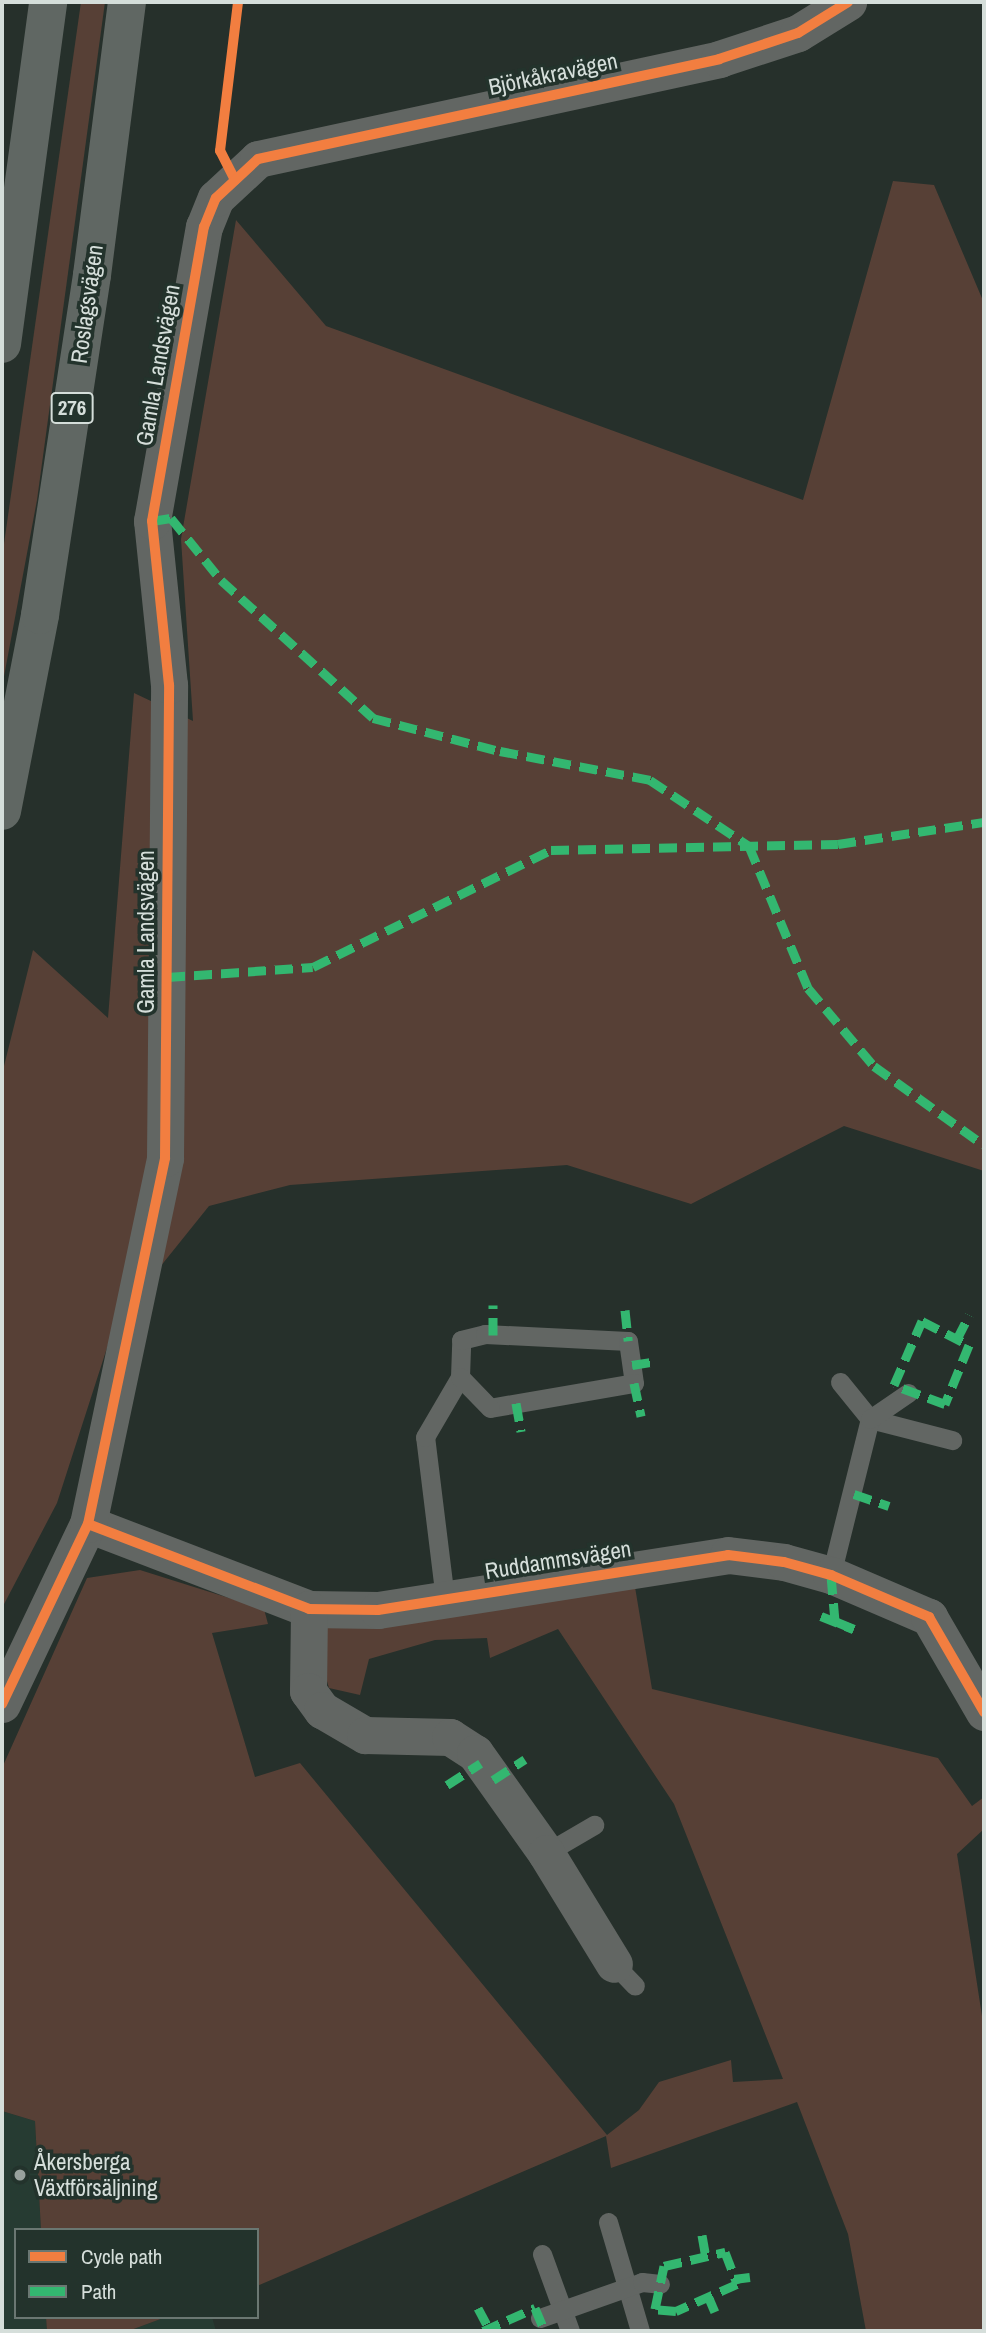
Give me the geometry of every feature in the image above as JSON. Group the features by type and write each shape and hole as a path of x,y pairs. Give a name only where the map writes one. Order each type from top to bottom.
{"main road":[{"path":"2,344 48,2"},
{"name":"Roslagsvägen","path":"2,811 40,615 90,289 127,2"}],"street":[{"name":"Björkåkravägen","path":"258,159 719,59 798,33 848,2"},
{"name":"Gamla Landsvägen","path":"2,1703 88,1524 165,1158 169,685 152,521 204,228 216,198 258,159"},
{"name":"Ruddammsvägen","path":"88,1524 309,1609 379,1609 728,1555 785,1562 831,1575 929,1616 984,1712"},
{"path":"309,1609 308,1691 322,1710 365,1735 450,1737 467,1748 545,1853 625,1975"}],"lane":[{"path":"445,1599 425,1437 460,1377 461,1340 485,1334 628,1341 634,1383 489,1408 460,1377"},
{"path":"840,1381 870,1419 952,1440"},
{"path":"831,1575 870,1419 908,1393"},
{"path":"545,1853 594,1825"},
{"path":"608,2222 640,2331"},
{"path":"542,2254 570,2331"},
{"path":"540,2318 642,2282 660,2284"}],"shaded area":[{"path":"81,2 105,2 37,500 2,687 2,558"},
{"path":"893,181 934,185 984,303 984,1171 844,1126 691,1204 567,1165 290,1185 209,1206 115,1323 57,1503 2,1608 2,1074 33,950 108,1018 134,693 193,721 181,539 236,220 326,326 803,500"},
{"path":"140,1570 264,1609 268,1624 212,1633 255,1777 300,1763 607,2135 639,2110 659,2082 731,2060 733,2082 783,2079 674,1804 558,1629 490,1658 487,1638 435,1640 369,1659 360,1695 329,1688 319,1653 319,1622 635,1587 652,1689 938,1758 972,1806 984,1797 984,1829 957,1854 984,2029 983,2331 866,2331 848,2234 797,2102 611,2168 606,2136 259,2285 259,2228 41,2228 35,2121 2,2111 2,1768 87,1578"},
{"name":"Åkersberga Växtförsäljning","path":"2,2111 35,2121 41,2228 14,2228 14,2319 46,2319 47,2331 2,2331"},
{"path":"46,2319 161,2319 131,2330 47,2331"},
{"path":"161,2319 213,2319 216,2331 101,2331 131,2330"}],"marked path":[{"path":"152,521 171,518 221,580 373,718 500,751 650,780 749,846 808,988 874,1066 984,1145"},
{"path":"167,977 313,967 551,850 838,844 984,822"},
{"path":"493,1305 493,1335"},
{"path":"625,1310 628,1341"},
{"path":"957,1339 969,1315"},
{"path":"922,1321 969,1345 945,1404 894,1385 922,1321"},
{"path":"632,1365 652,1362"},
{"path":"634,1383 641,1416"},
{"path":"516,1403 521,1432"},
{"path":"854,1494 889,1506"},
{"path":"821,1616 854,1629 835,1621 831,1575"},
{"path":"493,1780 525,1759"},
{"path":"447,1785 481,1763"},
{"path":"702,2235 706,2257"},
{"path":"725,2252 737,2284 676,2311 655,2309 664,2266 725,2252"},
{"path":"734,2279 750,2277"},
{"path":"709,2298 715,2312"},
{"path":"478,2308 489,2329"},
{"path":"483,2331 535,2308 545,2331"}],"cycle path":[{"path":"235,180 220,151 238,2"},
{"path":"2,1704 88,1524 165,1158 169,685 152,521 204,227 216,198 258,159 719,59 798,33 848,2"},
{"path":"88,1524 309,1609 378,1610 728,1555 784,1562 831,1575 929,1617 984,1712"}],"place":[{"name":"Åkersberga Växtförsäljning","path":"20,2175"}]}
